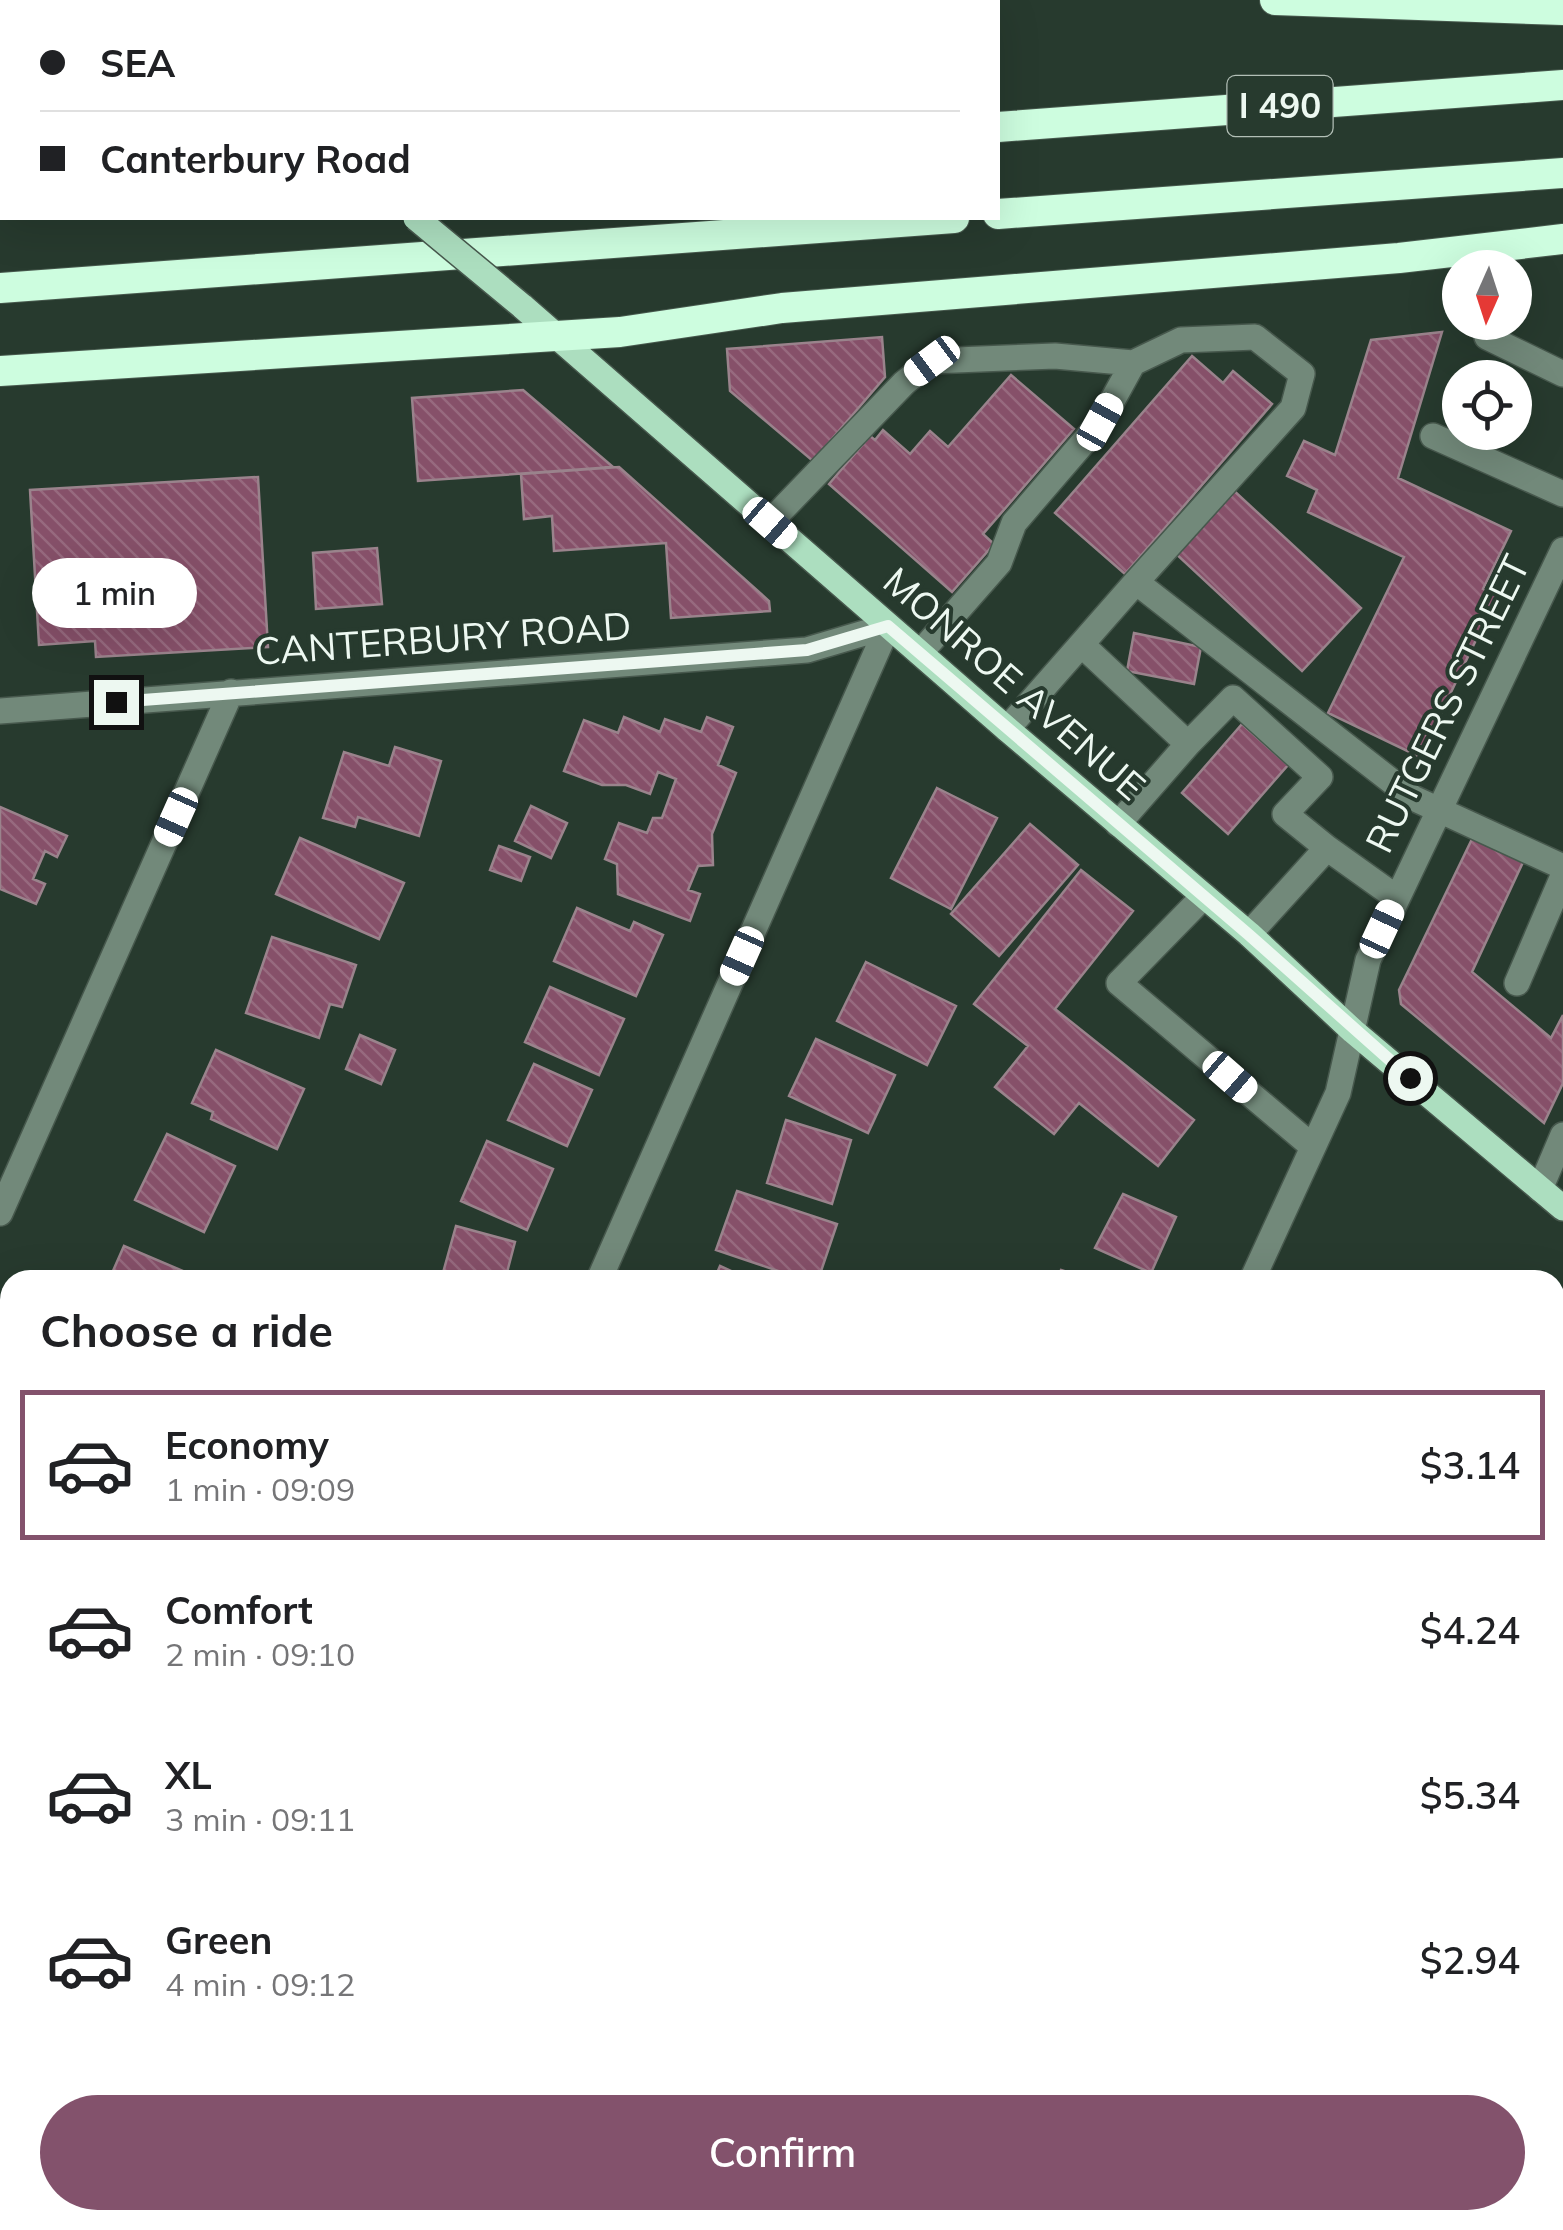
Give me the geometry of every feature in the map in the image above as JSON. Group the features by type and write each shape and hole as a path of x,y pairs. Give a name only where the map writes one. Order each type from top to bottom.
{"highway":[{"path":"1275,0 1563,10"},
{"name":"I 490","path":"1000,127 1563,85"},
{"name":"I 490","path":"1000,214 1563,172"},
{"path":"0,288 927,220"},
{"path":"0,371 620,332 782,308 1398,258 1563,238"}],"main road":[{"name":"MONROE AVENUE","path":"418,220 1563,1208"}],"street":[{"path":"770,523 904,382 932,361 1055,356 1133,363 1182,340 1255,337 1302,374 1293,408 1007,729"},
{"path":"1493,340 1563,374"},
{"path":"920,653 999,562 1014,522 1100,422 1133,363"},
{"path":"1433,436 1563,494"},
{"name":"RUTGERS STREET","path":"1257,1270 1338,1093 1368,960 1563,550"},
{"path":"1136,582 1413,798 1563,867"},
{"path":"603,1270 888,626"},
{"name":"CANTERBURY ROAD","path":"0,711 807,650 888,626"},
{"path":"1082,645 1188,744"},
{"path":"0,1212 231,692"},
{"path":"1118,824 1233,698 1320,777 1285,814 1397,898"},
{"path":"1248,934 1327,848"},
{"path":"1517,983 1563,876"},
{"path":"1204,896 1119,983 1312,1147"},
{"path":"1540,1189 1563,1135"}],"building":[{"path":"1442,332 1398,478 1511,531 1483,589 1497,596 1420,757 1328,713 1404,557 1308,512 1317,490 1287,476 1304,441 1335,455 1371,340"},
{"path":"882,337 885,377 813,461 730,391 727,349"},
{"path":"1192,356 1223,383 1233,371 1272,404 1125,574 1055,513"},
{"path":"1011,375 1074,429 983,534 994,544 952,592 829,484 870,436 875,440 883,430 910,454 930,431 948,447"},
{"path":"523,390 613,467 418,481 412,398"},
{"path":"619,467 769,601 770,611 671,618 666,543 554,551 552,516 524,519 521,474"},
{"path":"258,477 268,647 96,657 95,641 39,645 30,490"},
{"path":"1232,489 1361,608 1302,671 1174,552"},
{"path":"377,548 382,604 316,609 313,553"},
{"path":"1134,633 1201,647 1194,684 1127,671"},
{"path":"624,717 660,732 665,719 701,732 707,717 733,727 718,765 736,773 712,834 713,865 698,866 688,890 700,894 690,921 618,894 617,864 605,859 619,823 647,833 653,818 662,818 676,779 658,772 650,794 626,785 602,785 564,771 584,720 618,733"},
{"path":"1242,724 1288,765 1228,834 1182,793"},
{"path":"395,747 441,761 419,836 358,817 355,827 323,818 344,752 389,766"},
{"path":"937,788 997,818 951,909 891,878"},
{"path":"531,806 567,823 551,858 515,841"},
{"path":"0,807 67,836 57,857 45,851 33,879 45,884 36,904 0,889"},
{"path":"1030,824 1078,865 999,956 951,914"},
{"path":"1474,835 1524,860 1472,972 1551,1038 1563,1015 1563,1083 1544,1123 1401,1004 1399,990"},
{"path":"300,838 404,883 379,939 276,894"},
{"path":"499,846 530,857 521,881 490,870"},
{"path":"1081,870 1133,911 1055,1009 1194,1120 1158,1166 1079,1103 1054,1134 995,1087 1028,1046 974,1004"},
{"path":"577,908 630,931 634,922 663,935 636,996 554,961"},
{"path":"272,937 356,965 342,1007 330,1004 319,1038 246,1013"},
{"path":"866,962 956,1006 927,1065 837,1021"},
{"path":"550,987 624,1019 599,1075 525,1042"},
{"path":"360,1035 395,1050 381,1084 346,1069"},
{"path":"816,1039 895,1075 868,1133 789,1096"},
{"path":"216,1050 304,1089 277,1149 211,1119 213,1112 192,1103"},
{"path":"534,1064 592,1090 567,1146 508,1120"},
{"path":"786,1120 851,1140 832,1204 767,1183"},
{"path":"167,1134 235,1166 204,1232 135,1200"},
{"path":"487,1141 553,1169 527,1230 461,1201"},
{"path":"737,1191 837,1224 821,1270 775,1270 716,1250"},
{"path":"1123,1194 1176,1217 1152,1270 1095,1248"},
{"path":"456,1226 515,1242 508,1270 444,1270"},
{"path":"124,1246 181,1270 113,1270"}],"route":[{"path":"116,702 807,650 888,626 1410,1078"}]}
